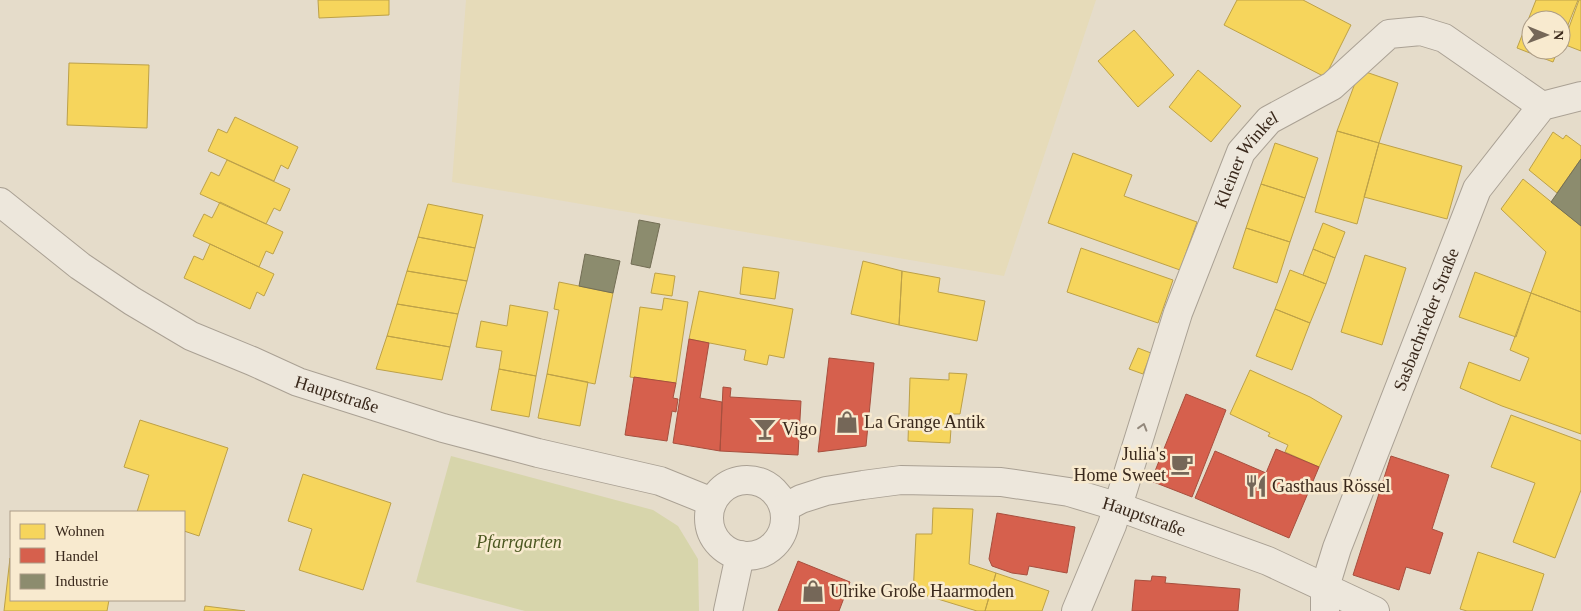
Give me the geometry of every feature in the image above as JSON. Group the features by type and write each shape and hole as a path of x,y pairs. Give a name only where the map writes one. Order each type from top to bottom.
{"street":[{"name":"Kleiner Winkel","path":"1076,611 1119,507 1178,313 1241,152 1269,120 1332,86 1389,34 1420,31 1444,38 1542,106"},
{"path":"1542,106 1581,96"},
{"name":"Sasbachrieder Straße","path":"1325,599 1342,535 1477,189 1542,106"},
{"name":"Hauptstraße","path":"0,202 80,266 132,301 191,336 298,382 452,431 538,454 660,481 712,502"},
{"path":"748,480 760,482 779,497 784,508 785,521 782,533 775,544 752,556 728,551 718,543 712,532 709,520 712,502 724,487 735,482 748,480"},
{"name":"Hauptstraße","path":"784,508 801,499 826,491 863,484 901,480 1001,482 1069,492 1119,507 1268,560 1325,599 1375,611"},
{"path":"728,611 740,555"}],"shaded area":[{"path":"466,0 1096,0 1004,276 452,182"}],"green space":[{"name":"Pfarrgarten","path":"451,456 653,510 678,526 698,559 699,611 525,611 416,582"}],"building: Wohnen":[{"path":"318,0 389,0 389,15 319,18"},
{"path":"1237,0 1303,0 1351,25 1325,77 1224,25"},
{"path":"1536,0 1578,0 1571,17 1571,10 1532,10"},
{"path":"1579,0 1581,0 1581,51 1571,47 1571,22"},
{"path":"1134,30 1174,75 1138,107 1098,61"},
{"path":"1521,38 1521,50 1517,48"},
{"path":"69,63 149,65 147,128 67,125"},
{"path":"1198,70 1241,106 1211,142 1169,107"},
{"path":"1360,70 1398,83 1379,143 1337,131"},
{"path":"235,117 298,147 288,169 281,165 274,181 208,151 218,129 227,133"},
{"path":"1337,131 1379,143 1357,224 1315,212"},
{"path":"1553,132 1563,139 1566,135 1581,146 1581,159 1557,193 1529,170"},
{"path":"1275,143 1318,158 1305,198 1261,184"},
{"path":"1379,143 1462,166 1447,219 1364,197"},
{"path":"1073,153 1132,175 1124,196 1197,222 1180,270 1048,223"},
{"path":"227,160 290,189 280,211 274,208 266,224 200,194 211,172 219,176"},
{"path":"1523,179 1581,226 1581,312 1531,293 1546,252 1501,209"},
{"path":"1261,184 1305,198 1290,242 1246,228"},
{"path":"220,202 283,232 273,254 266,251 259,267 193,236 204,214 212,218"},
{"path":"428,204 483,215 475,248 418,237"},
{"path":"1323,223 1345,232 1335,258 1313,249"},
{"path":"1246,228 1290,242 1277,283 1233,268"},
{"path":"418,237 475,248 467,281 407,271"},
{"path":"210,244 274,274 264,296 257,292 250,309 184,278 194,256 203,260"},
{"path":"1081,248 1173,280 1158,323 1067,292"},
{"path":"1313,249 1335,258 1326,284 1303,275"},
{"path":"1365,255 1406,268 1382,345 1341,332"},
{"path":"863,261 902,271 899,325 851,314"},
{"path":"743,267 779,272 775,299 740,294"},
{"path":"1290,270 1326,284 1310,323 1275,309"},
{"path":"407,271 467,281 458,314 397,304"},
{"path":"902,271 940,278 938,292 985,301 977,341 899,325"},
{"path":"1475,272 1531,293 1516,337 1459,317"},
{"path":"655,273 675,276 672,296 651,293"},
{"path":"559,282 613,293 595,384 547,374 559,310 554,309"},
{"path":"699,291 793,309 784,358 769,355 767,365 744,360 746,350 689,339"},
{"path":"1531,293 1581,312 1581,434 1502,406 1460,388 1469,362 1520,381 1529,358 1510,350"},
{"path":"664,298 688,302 676,383 630,377 640,307 662,310"},
{"path":"397,304 458,314 450,347 387,336"},
{"path":"510,305 548,312 536,376 499,369 502,351 476,347 481,321 507,326"},
{"path":"1275,309 1310,323 1292,370 1256,356"},
{"path":"387,336 450,347 442,380 376,369"},
{"path":"1138,348 1151,353 1143,374 1129,369"},
{"path":"499,369 536,376 529,417 491,410"},
{"path":"1250,370 1310,397 1342,416 1319,467 1285,452 1288,445 1268,436 1270,433 1230,414"},
{"path":"949,373 967,374 960,414 952,414 950,443 908,441 910,378 949,380"},
{"path":"547,374 588,382 580,426 538,418"},
{"path":"1511,415 1581,441 1581,490 1555,558 1513,542 1535,483 1491,467"},
{"path":"140,420 228,448 199,536 185,531 185,511 137,511 149,475 124,467"},
{"path":"303,474 391,503 363,590 299,570 312,529 288,521"},
{"path":"933,508 973,509 969,564 996,573 985,611 977,611 928,596 913,596 916,534 932,534"},
{"path":"1478,552 1544,574 1532,611 1467,611 1460,609"},
{"path":"10,558 10,601 109,601 107,611 4,611"},
{"path":"996,573 1049,591 1042,611 985,611"},
{"path":"205,606 245,611 204,611"}],"building: Handel":[{"path":"689,339 709,343 700,398 722,402 720,451 673,443"},
{"path":"829,358 874,363 866,446 818,452"},
{"path":"634,377 676,383 673,398 678,399 676,412 672,411 667,441 625,435"},
{"path":"723,387 731,388 730,397 801,401 798,455 720,451"},
{"path":"1186,394 1226,410 1192,497 1151,481"},
{"name":"Gasthaus Rössel","path":"1276,449 1319,467 1289,538 1195,498 1215,451 1266,473"},
{"path":"1391,456 1449,475 1432,529 1443,533 1430,574 1406,567 1399,590 1353,575"},
{"path":"997,513 1075,527 1067,573 1029,566 1027,575 1012,573 992,566 989,559"},
{"path":"798,561 850,582 839,611 778,611"},
{"path":"1152,576 1166,577 1165,583 1240,589 1238,611 1132,611 1135,580 1151,581"}],"building: Industrie":[{"path":"1581,159 1581,226 1551,202"},
{"path":"639,220 660,224 650,268 631,264"},
{"path":"585,254 620,261 613,293 579,286"}],"place":[{"name":"La Grange Antik","path":"847,422"},
{"name":"Vigo","path":"765,429"},
{"name":"Julia's Home Sweet","path":"1182,464"},
{"name":"Gasthaus Rössel","path":"1256,486"},
{"name":"Ulrike Große Haarmoden","path":"813,591"}]}
